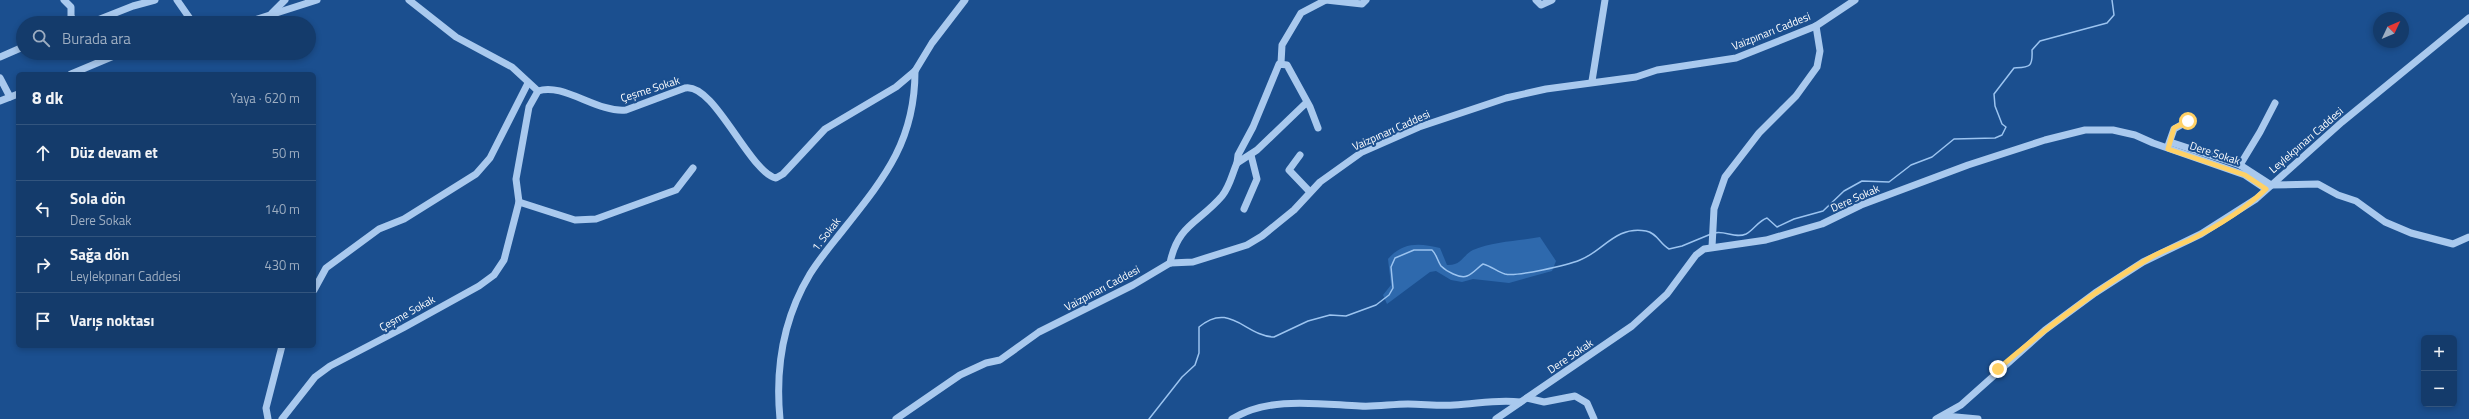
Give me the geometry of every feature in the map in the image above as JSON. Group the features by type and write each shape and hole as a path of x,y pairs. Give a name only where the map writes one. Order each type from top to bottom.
{"street":[{"path":"64,0 71,7 71,16"},
{"path":"108,16 133,6 155,0"},
{"path":"177,0 188,16"},
{"path":"271,15 285,0"},
{"path":"268,16 317,0"},
{"path":"409,0 456,37 512,67 538,92"},
{"name":"Çeşme Sokak","path":"282,419 304,389 319,373 403,328 490,278 504,260 519,202 516,179 529,107 538,92 551,90 571,95 604,109 617,111 632,108 685,88 693,88 714,106 759,165 770,175 776,178 783,174 825,129 896,87 915,71 932,43 965,0"},
{"path":"1170,263 1176,240 1222,196 1232,179 1238,155 1256,121 1276,69 1281,63 1282,45 1301,13 1326,0 1362,4 1366,0"},
{"path":"1536,0 1541,5 1552,0"},
{"path":"1592,81 1605,0"},
{"name":"Vaizpınarı Caddesi","path":"896,419 960,375 986,363 993,363 1000,360 1039,332 1133,285 1170,263 1192,262 1246,245 1282,221 1310,192 1362,152 1419,127 1506,98 1546,89 1576,86 1592,81 1636,77 1658,70 1736,58 1816,26 1855,0"},
{"name":"Leylekpınarı Caddesi","path":"1936,419 1945,416 1961,404 2039,335 2079,305 2153,256 2207,230 2256,198 2342,122 2469,18"},
{"path":"1712,247 1714,209 1725,177 1759,133 1796,96 1817,67 1820,51 1816,26"},
{"path":"0,57 16,50"},
{"path":"78,72 105,60"},
{"path":"1281,63 1287,65 1306,103 1313,113 1318,128"},
{"name":"1. Sokak","path":"780,419 778,371 782,344 788,322 814,267 881,179 900,149 911,118 915,71"},
{"path":"0,78 10,97"},
{"path":"316,286 326,268 379,229 404,219 476,174 490,158 528,83"},
{"path":"0,100 16,95"},
{"path":"1237,163 1251,155 1306,103"},
{"path":"2240,165 2275,103"},
{"path":"2188,121 2174,128 2169,145 2240,165 2268,187 2318,184 2338,195 2356,201 2385,222 2402,230 2453,244 2469,237"},
{"name":"Dere Sokak","path":"1496,419 1632,326 1663,297 1696,255 1712,247 1759,241 1822,224 1867,203 1968,165 2070,133 2085,130 2113,130 2135,135 2169,145 2245,175 2268,187"},
{"path":"1244,209 1257,179 1251,155"},
{"path":"1300,155 1289,170 1310,192"},
{"path":"519,202 575,220 596,219 676,190 693,168"},
{"path":"268,419 266,408 281,348"},
{"path":"1232,419 1263,406 1326,403 1369,406 1426,404 1453,405 1503,400 1544,402 1575,396 1587,403 1594,419"},
{"path":"1945,416 1978,419"}],"shaded area":[{"path":"1540,237 1556,261 1552,271 1509,283 1473,279 1462,282 1451,280 1436,271 1430,272 1387,304 1383,295 1391,285 1388,259 1400,249 1412,245 1425,245 1440,248 1447,265 1452,265 1459,262 1473,250 1481,247 1497,243"}],"waterway":[{"path":"1714,233 1718,232 1738,236 1746,234 1761,221 1767,218 1777,227 1794,219 1823,211 1844,191 1862,181 1889,182 1911,165 1932,157 1954,139 1995,138 2002,135 2006,127 2002,124 1995,106 1994,94 2014,68 2027,67 2031,63 2032,50 2040,41 2107,23 2114,15 2112,0"},
{"path":"1149,419 1182,377 1195,365 1199,353 1199,327 1210,320 1220,317 1229,318 1254,331 1274,337 1308,321 1330,315 1346,316 1376,305 1389,295 1393,288 1391,267 1395,258 1414,250 1432,250 1441,266 1450,272 1464,277 1483,264 1505,274 1520,274 1565,265 1580,260 1618,235 1635,230 1650,232 1669,249 1682,246 1711,234"}],"route":[{"path":"1998,369 2062,317 2127,272 2153,256 2213,227 2256,198 2266,189 2252,178 2245,175 2168,149 2174,128 2188,121"}]}
